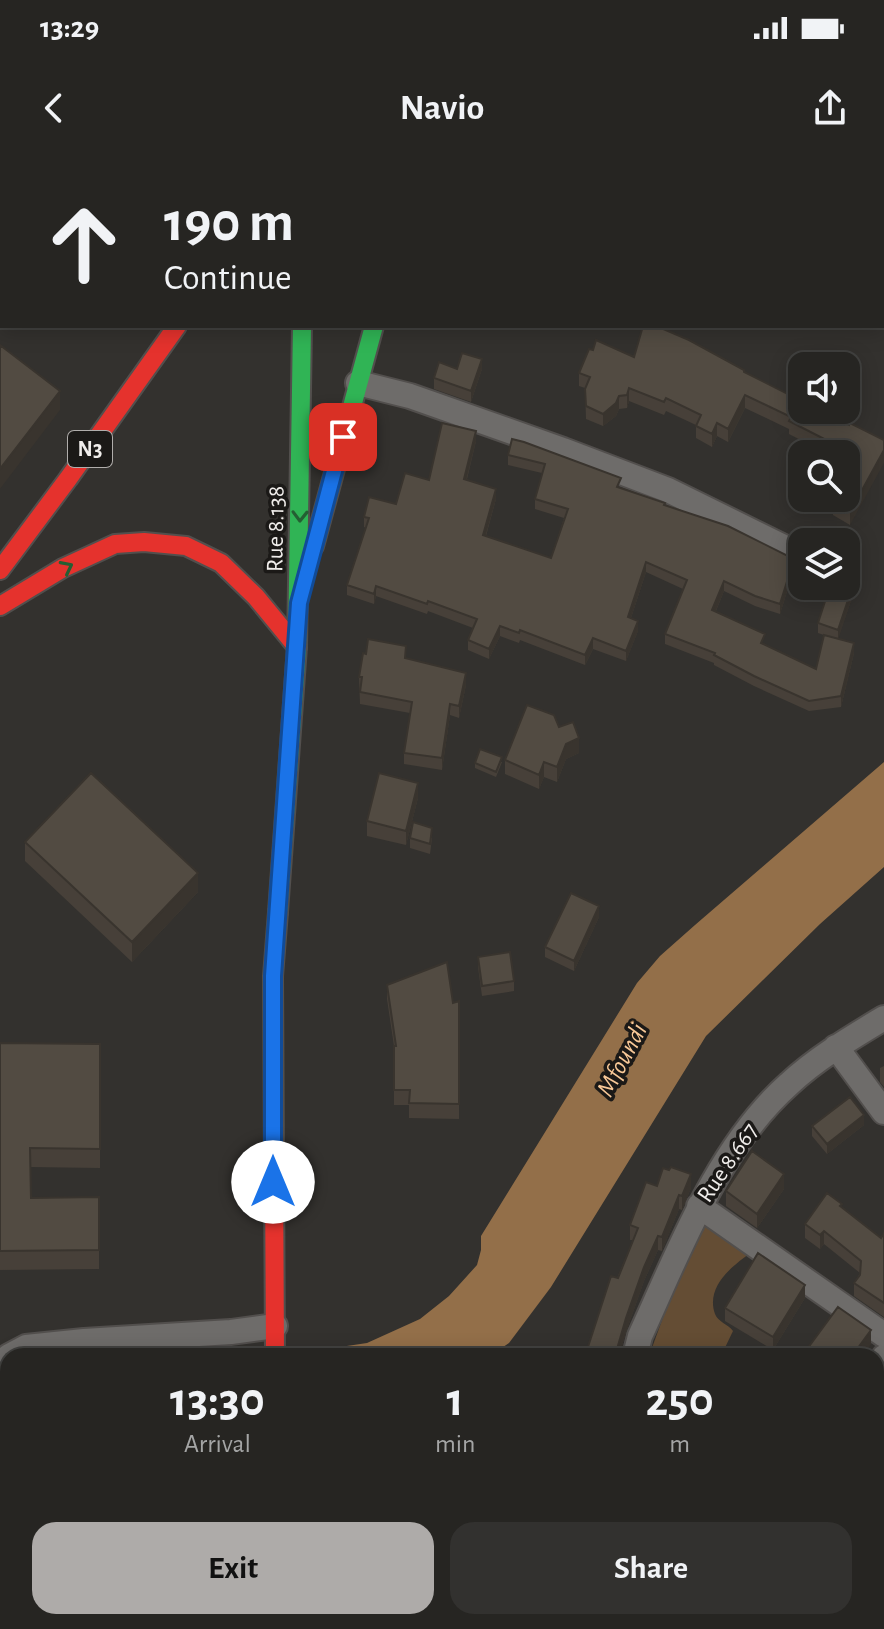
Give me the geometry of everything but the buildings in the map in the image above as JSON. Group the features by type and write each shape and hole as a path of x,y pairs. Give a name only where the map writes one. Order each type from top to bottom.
{"main road":[{"name":"N3","path":"0,570 176,328"},
{"name":"Rue 8.138","path":"275,1340 273,976 299,603 302,328"},
{"path":"299,603 373,328"},
{"path":"0,606 63,568 115,544 144,542 186,546 221,563 231,572 297,647"}],"street":[{"path":"358,383 410,396 668,490 788,549"},
{"name":"Rue 8.667","path":"637,1348 699,1206 756,1120 788,1085 836,1047 884,1018"},
{"path":"836,1047 884,1112"},
{"path":"699,1206 884,1335"},
{"path":"24,1348 231,1332 275,1340"}],"shaded area":[{"path":"720,1213 740,1221 753,1228 761,1239 761,1246 726,1274 715,1292 715,1314 733,1331 725,1348 652,1348 673,1290 709,1218"}],"water":[{"name":"Mfoundi","path":"884,762 884,867 820,924 706,1036 551,1287 509,1343 502,1348 333,1348 367,1343 420,1319 449,1296 477,1265 481,1236 637,983 660,956"}],"traffic: fast":[{"path":"278,912 297,647 302,328"},
{"path":"314,546 373,328"}],"traffic: jam":[{"path":"0,570 176,328"},
{"path":"0,606 63,568 115,544 144,542 186,546 221,563 256,597 297,647"},
{"path":"275,1348 273,976 278,912"}],"route":[{"path":"273,1182 273,976 299,603 343,437"}]}
